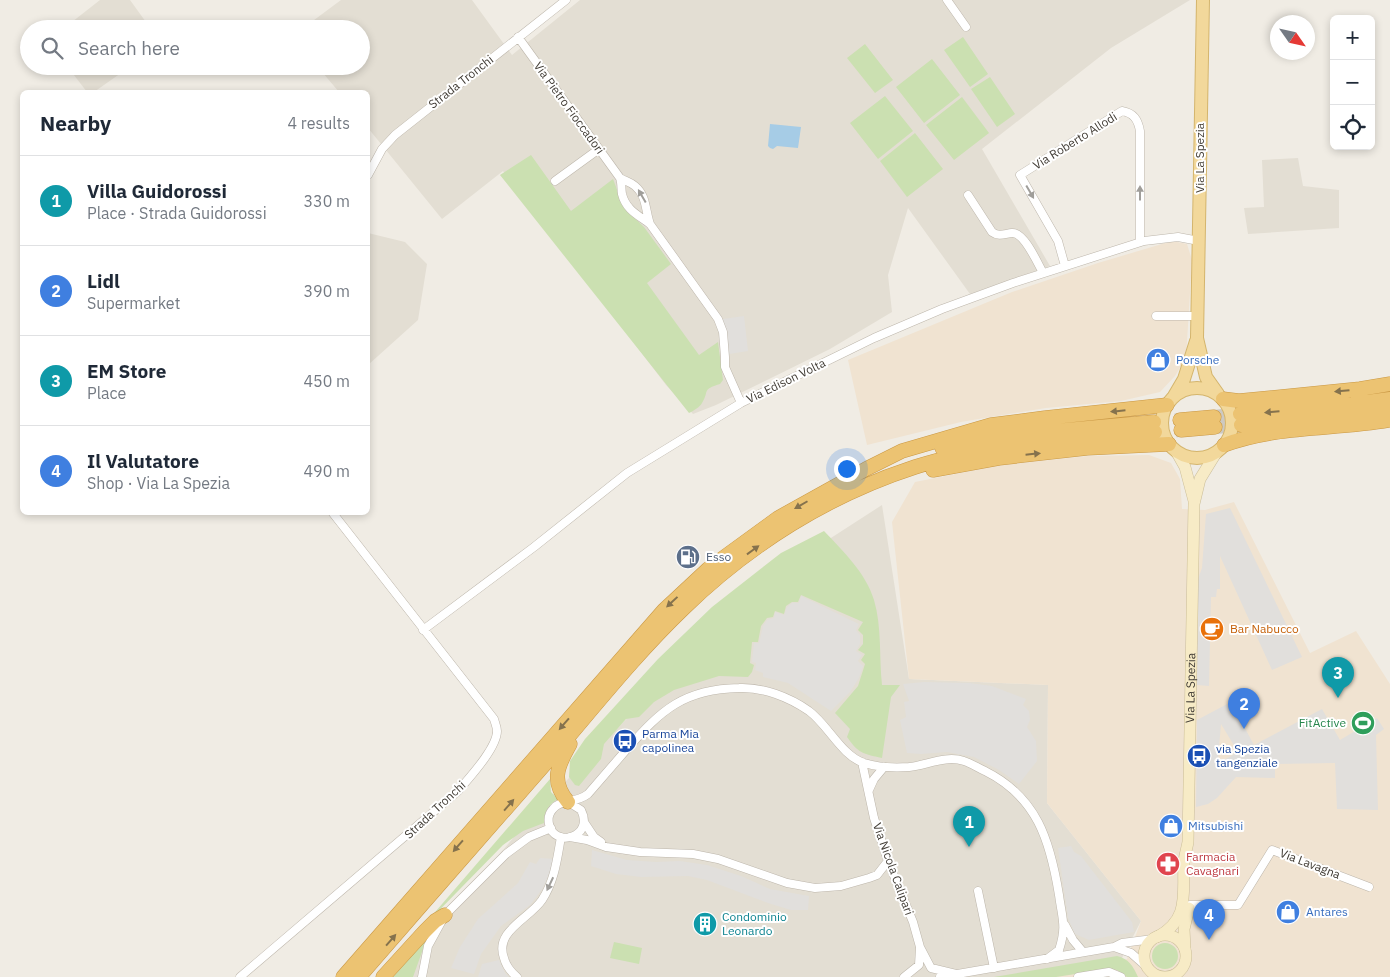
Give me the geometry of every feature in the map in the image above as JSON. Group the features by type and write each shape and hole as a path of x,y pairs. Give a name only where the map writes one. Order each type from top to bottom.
{"highway":[{"path":"1221,397 1238,401 1360,389 1390,384"},
{"path":"1390,398 1241,420 1347,416 1390,409"},
{"path":"343,977 664,610 708,569 758,531 778,518 902,451 991,425 1170,401"},
{"path":"1220,449 1241,439 1267,433 1370,424 1390,420"},
{"path":"1181,425 1214,422"},
{"path":"359,977 629,668 683,609 743,557 818,509 881,479 932,462 975,451 1154,427 1021,434 967,442 940,448 844,482"},
{"path":"881,479 896,479 919,472 999,458 1087,448 1173,448"},
{"path":"569,802 558,784 558,768 562,758 571,742 629,668"},
{"path":"383,977 430,927 445,915"}],"main road":[{"name":"Via La Spezia","path":"1182,977 1185,952 1184,928 1190,905 1191,861 1188,842 1194,504 1200,479 1230,436 1233,424 1231,413 1206,377 1197,338 1203,0"},
{"name":"Via La Spezia","path":"1194,504 1185,467 1164,435 1162,425 1163,415 1184,379 1197,338"},
{"path":"1170,401 1181,391 1200,387 1210,390 1221,397"},
{"path":"1173,448 1186,456 1196,458 1206,457 1220,449"},
{"name":"Via La Spezia","path":"1155,938 1172,927 1181,914 1184,861 1188,842"},
{"path":"1184,965 1174,975 1158,976 1147,967 1144,954 1147,946 1155,938 1166,936 1174,938 1182,944 1185,952"}],"street":[{"name":"Strada Tronchi","path":"370,172 382,149 394,135 566,0"},
{"path":"947,0 966,27"},
{"name":"Via Pietro Fioccadori","path":"518,37 620,178 634,185 643,196 650,224"},
{"name":"Via Roberto Allodi","path":"1065,266 1058,241 1020,175 1122,111 1133,115 1138,121 1140,131 1140,242"},
{"path":"555,181 599,149"},
{"name":"Via Pietro Fioccadori","path":"620,178 622,193 628,206 636,215 650,224 718,319 724,341 725,367 741,403"},
{"path":"968,195 992,232 1001,235 1013,232 1023,237 1043,273"},
{"name":"Via Edison Volta","path":"423,630 534,547 627,473 741,403 874,338 942,309 1043,273 1140,242 1178,237 1198,240"},
{"path":"1156,316 1197,316"},
{"name":"Strada Tronchi","path":"240,977 458,791 480,765 495,741 497,730 494,719 334,515"},
{"path":"894,878 877,875 841,886 815,888 787,883 718,859 693,854 640,852 606,847 588,840 561,837 551,828 549,817 554,808 563,802 577,801 588,794 660,715 687,697 726,688 751,688 779,695 798,704 819,720 849,753 862,762 884,766 909,767 948,759 964,761 997,777 1022,798 1033,812 1053,858 1065,926 1082,952"},
{"name":"Via Nicola Calipari","path":"862,762 874,818 894,878 913,922 920,946 930,968 956,974"},
{"path":"869,790 874,779 884,766"},
{"path":"582,812 588,794"},
{"path":"569,802 578,806 582,812 584,822 594,837 606,847"},
{"path":"570,837 581,830 584,822"},
{"path":"422,977 428,946 445,915 506,854 529,838 551,828"},
{"path":"517,977 506,965 502,954 502,942 509,931 535,909 542,900 558,863 561,837"},
{"name":"Via Lavagna","path":"1190,905 1238,906 1272,850 1369,887"},
{"path":"877,875 888,861"},
{"path":"978,890 994,968"},
{"path":"1047,958 1059,950 1065,926"},
{"path":"940,977 1114,947 1120,944 1155,938"},
{"path":"904,977 919,965 920,946"},
{"path":"1114,947 1131,953 1147,967"},
{"path":"1078,977 1109,972 1122,977"}],"shaded area":[{"path":"100,0 130,0 144,20 74,20"},
{"path":"341,0 472,0 512,55 580,0 1190,0 1111,48 982,149 1050,266 970,294 908,208 888,275 892,312 830,349 716,405 693,414 666,385 503,171 442,219 370,130 370,90 337,90 325,75 370,75 370,20 314,20"},
{"path":"74,75 118,75 97,90 85,90"},
{"path":"1298,158 1303,186 1339,190 1339,228 1248,234 1244,208 1264,207 1262,160"},
{"path":"370,233 405,242 427,264 418,320 370,363"},
{"path":"1172,241 1187,244 1192,260 1186,358 1175,376 1160,392 1121,401 1046,408 961,422 867,445 848,360 1012,292 1098,263"},
{"path":"744,316 748,351 729,354 723,319"},
{"path":"1149,455 1171,463 1180,479 1182,509 1205,510 1234,502 1310,653 1356,631 1390,684 1390,977 1019,977 1127,959 1141,921 1047,803 1048,685 909,679 892,522 915,482 1001,465 1088,456"},
{"path":"882,505 909,679 1048,685 1047,803 1141,921 1121,960 1029,977 395,977 531,817 755,587"},
{"path":"1230,508 1302,657 1272,670 1220,556 1220,589 1217,589 1216,597 1211,597 1209,686 1197,685 1198,579 1202,568 1206,514"},
{"path":"801,596 859,624 856,630 860,635 860,644 856,651 862,655 858,661 863,666 859,678 850,692 831,711 788,683 763,677 763,673 755,670 756,663 752,662 754,643 759,643 763,626 767,620 774,618 775,612 784,615 787,607 792,603 799,603"},
{"path":"924,682 969,683 992,686 1026,699 1023,705 1029,711 1030,720 1027,727 1036,741 1037,761 1019,784 999,770 974,757 947,752 907,753 900,720 906,717 904,702 909,701 903,684"},
{"path":"1231,702 1254,745 1322,709 1340,740 1377,718 1384,729 1376,735 1378,810 1337,809 1335,763 1275,764 1275,778 1236,777 1217,798 1208,804 1196,807 1197,720","holes":["1221,724 1238,752 1224,760 1218,759"]},
{"path":"1071,846 1074,852 1081,856 1132,922 1134,932 1089,940 1075,934 1068,918 1058,848"},
{"path":"592,850 627,860 680,861 707,865 741,876 770,889 809,896 808,910 791,910 707,880 688,876 641,877 616,874 591,866"},
{"path":"540,858 555,859 543,888 530,905 501,926 481,954 474,974 451,968 460,947 478,919 518,883 530,862 536,864"},
{"path":"499,960 509,977 478,977 482,964"}],"green space":[{"path":"963,37 988,74 970,87 944,50"},
{"path":"865,44 893,80 875,93 847,58"},
{"path":"932,59 960,95 924,123 896,87"},
{"path":"990,77 1015,114 997,127 971,89"},
{"path":"885,96 913,131 878,159 850,123"},
{"path":"962,97 989,133 954,160 926,125"},
{"path":"915,133 943,169 907,197 880,161"},
{"path":"531,155 571,211 613,179 624,208 644,227 671,264 647,283 699,355 718,342 723,380 720,384 708,389 701,404 694,410 689,413 500,175"},
{"path":"824,531 860,572 874,600 879,631 882,685 900,685 891,697 882,758 865,754 858,750 847,737 850,729 835,713 858,686 865,664 861,660 865,654 858,650 863,644 863,635 858,630 863,622 801,595 798,602 792,602 786,606 784,614 775,611 773,617 767,618 761,626 758,642 752,642 750,663 754,665 748,677 719,676 674,690 654,702 639,717 626,719 604,744 601,759 579,786 575,785 569,777 570,761 585,739 658,659 712,607 781,553"},
{"path":"550,779 551,792 558,799 547,809 544,823 523,831 503,845 417,933"},
{"path":"427,938 413,977 393,977"},
{"path":"614,942 642,948 639,964 610,958"},
{"path":"1165,943 1174,947 1178,956 1174,965 1165,969 1156,965 1152,956 1156,947"},
{"path":"1117,956 1125,959 1130,964 1138,977 1127,977 1117,970 1108,969 1056,977 994,977"}],"water":[{"path":"770,124 801,127 798,148 777,146 773,149 770,148 768,146"}],"tunnel":[{"path":"1214,417 1240,414"},
{"path":"1154,422 1180,420"},
{"path":"1215,427 1241,425"},
{"path":"1155,432 1181,430"}],"place":[{"name":"Porsche","path":"1158,360"},
{"name":"Esso","path":"688,557"},
{"name":"Bar Nabucco","path":"1212,629"},
{"name":"EM Store","path":"1338,698"},
{"name":"FitActive","path":"1363,723"},
{"name":"Lidl","path":"1244,729"},
{"name":"Parma Mia capolinea","path":"625,741"},
{"name":"via Spezia tangenziale","path":"1199,756"},
{"name":"Mitsubishi","path":"1171,826"},
{"name":"Villa Guidorossi","path":"969,847"},
{"name":"Farmacia Cavagnari","path":"1168,864"},
{"name":"Antares","path":"1288,912"},
{"name":"Condominio Leonardo","path":"705,924"},
{"name":"Il Valutatore","path":"1209,940"}]}
